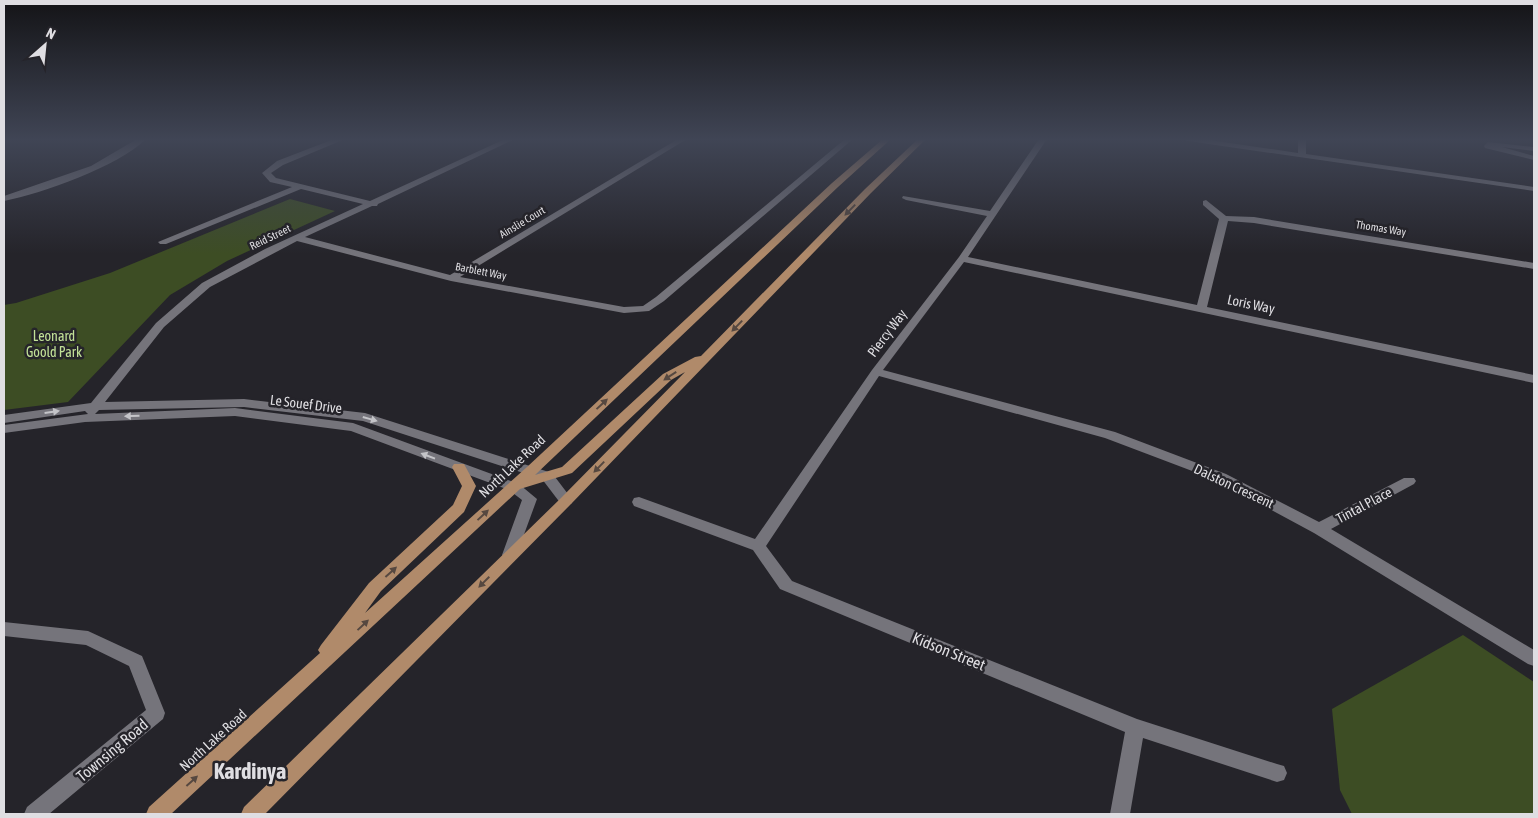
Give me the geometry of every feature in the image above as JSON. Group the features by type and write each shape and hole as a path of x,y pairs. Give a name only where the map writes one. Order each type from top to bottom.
{"main road":[{"name":"North Lake Road","path":"156,814 532,470 844,177"},
{"path":"251,814 566,501 882,177"},
{"path":"514,486 567,470 667,377 712,351"},
{"path":"306,678 375,587 459,508 469,486 459,467"}],"street":[{"path":"4,199 66,177"},
{"path":"270,177 273,180 299,187 374,204"},
{"name":"Reid Street","path":"85,418 160,325 206,285 296,238 431,177"},
{"name":"Ainslie Court","path":"451,278 617,177"},
{"name":"Barblett Way","path":"296,238 451,278 624,310 645,308 660,299 804,177"},
{"name":"Piercy Way","path":"758,546 876,372 962,259 1017,177"},
{"path":"1451,177 1534,189"},
{"path":"162,242 299,187"},
{"path":"906,198 992,214"},
{"path":"1201,309 1224,218 1206,204"},
{"name":"Thomas Way","path":"1224,218 1254,220 1534,266"},
{"name":"Loris Way","path":"962,259 1534,379"},
{"name":"Dalston Crescent","path":"876,372 1110,435 1221,477 1319,529 1534,659"},
{"name":"Le Souef Drive","path":"4,419 95,406 244,403 366,417 547,476"},
{"name":"Le Souef Drive","path":"4,430 85,418 235,412 353,427 514,486"},
{"path":"547,476 566,501"},
{"name":"Tintal Place","path":"1319,529 1409,481"},
{"path":"510,555 530,499 514,486"},
{"path":"639,502 758,546"},
{"name":"Kidson Street","path":"758,546 786,585 1135,727 1277,773"},
{"name":"Townsing Road","path":"4,629 88,638 136,661 156,713 34,814"},
{"path":"1120,814 1135,727"}],"green space":[{"name":"Leonard Goold Park","path":"290,199 335,211 227,261 170,295 68,402 4,410 4,305 16,303 110,273"},
{"path":"1463,635 1534,682 1534,814 1352,814 1340,790 1332,709"}],"district":[{"name":"Kardinya","path":"250,771"}]}
